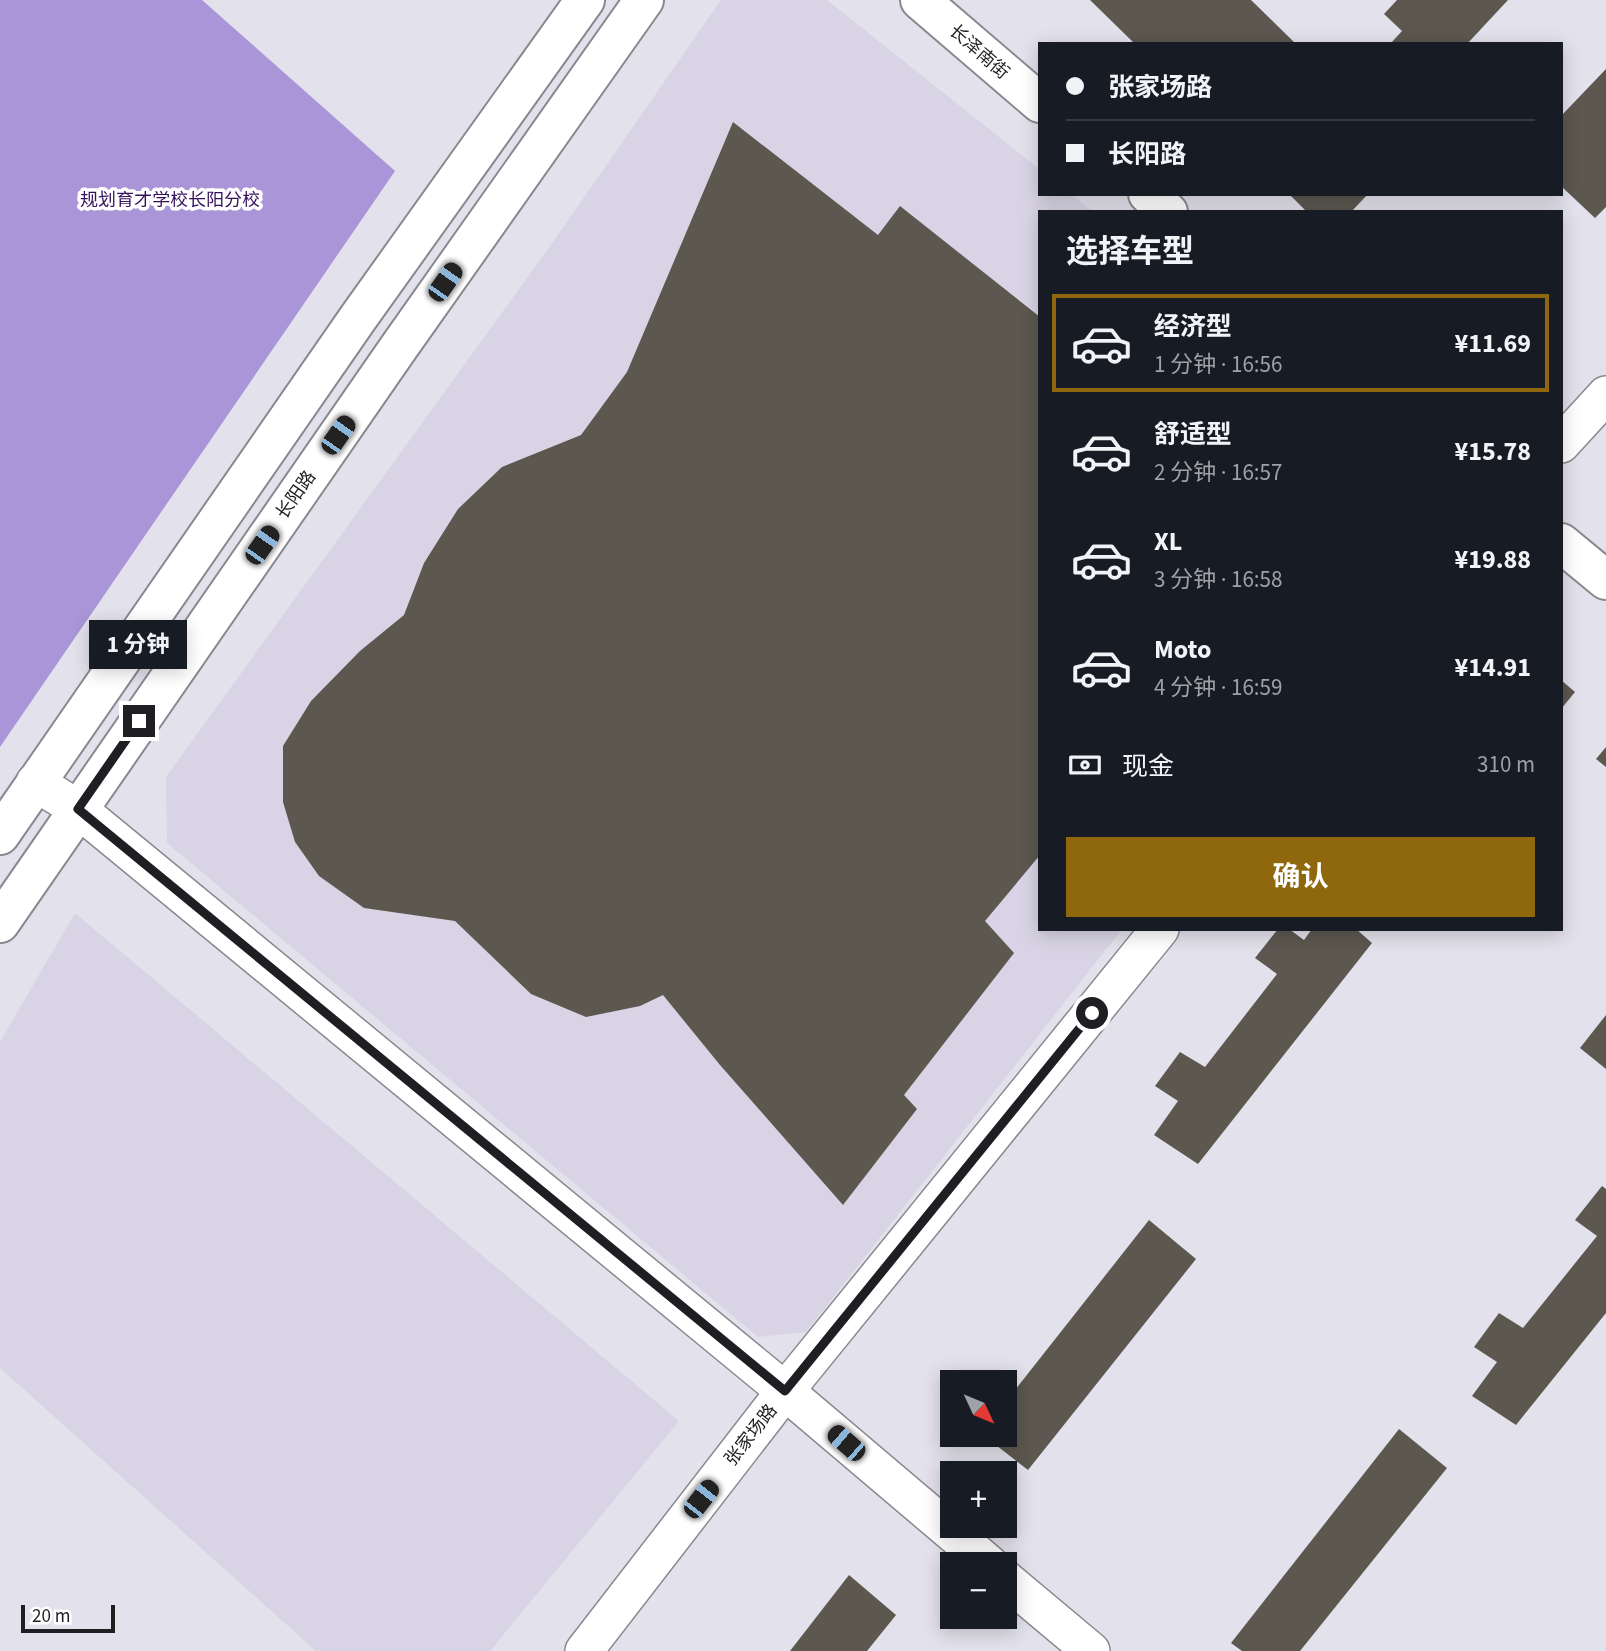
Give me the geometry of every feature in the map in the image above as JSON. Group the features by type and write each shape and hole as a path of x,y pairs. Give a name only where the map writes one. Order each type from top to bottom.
{"main road":[{"path":"0,835 358,318 585,0"},
{"name":"长阳路","path":"0,923 644,0"},
{"name":"长泽南街","path":"919,0 1038,101"},
{"path":"1150,196 1166,210"},
{"path":"1563,545 1606,580"}],"street":[{"path":"1563,442 1606,395"},
{"path":"36,782 78,809 785,1391 975,1552"},
{"name":"张家场路","path":"584,1651 785,1391 1158,931"},
{"path":"1017,1589 1091,1651"}],"shaded area":[{"path":"721,0 827,0 1038,168 1038,196 1073,196 1091,210 1038,210 1038,931 1120,931 806,1332 758,1337 167,843 166,777 553,242"},
{"path":"75,913 679,1421 490,1651 316,1651 0,1368 0,1042"}],"green space":[{"name":"规划育才学校长阳分校","path":"0,0 202,0 395,171 0,747"}],"building":[{"path":"1090,0 1251,0 1294,42 1133,42"},
{"path":"1397,0 1508,0 1469,42 1392,42 1402,31 1384,14"},
{"path":"1606,69 1606,207 1595,218 1563,188 1563,114"},
{"path":"733,122 878,235 900,206 1038,315 1038,857 985,921 1014,953 904,1095 917,1109 843,1205 720,1065 663,995 640,1006 586,1017 531,994 455,921 364,908 319,876 295,842 283,802 283,746 311,701 360,651 404,615 424,563 458,509 502,467 581,435 627,372"},
{"path":"1291,196 1366,196 1353,210 1305,210"},
{"path":"1563,682 1575,692 1563,707"},
{"path":"1606,747 1606,767 1596,759"},
{"path":"1276,931 1292,931 1304,940 1311,931 1358,931 1372,943 1198,1164 1154,1135 1178,1101 1155,1086 1180,1052 1205,1067 1277,974 1255,958"},
{"path":"1606,1015 1606,1069 1580,1048"},
{"path":"1602,1186 1606,1189 1606,1313 1516,1425 1472,1396 1497,1362 1474,1347 1499,1313 1523,1328 1597,1236 1575,1220"},
{"path":"1149,1220 1196,1259 1028,1470 998,1447 1017,1447 1017,1388"},
{"path":"1399,1429 1447,1468 1300,1651 1242,1651 1231,1643"},
{"path":"849,1575 896,1615 867,1651 790,1651"}],"route":[{"path":"139,721 78,809 785,1391 1092,1013"}]}
